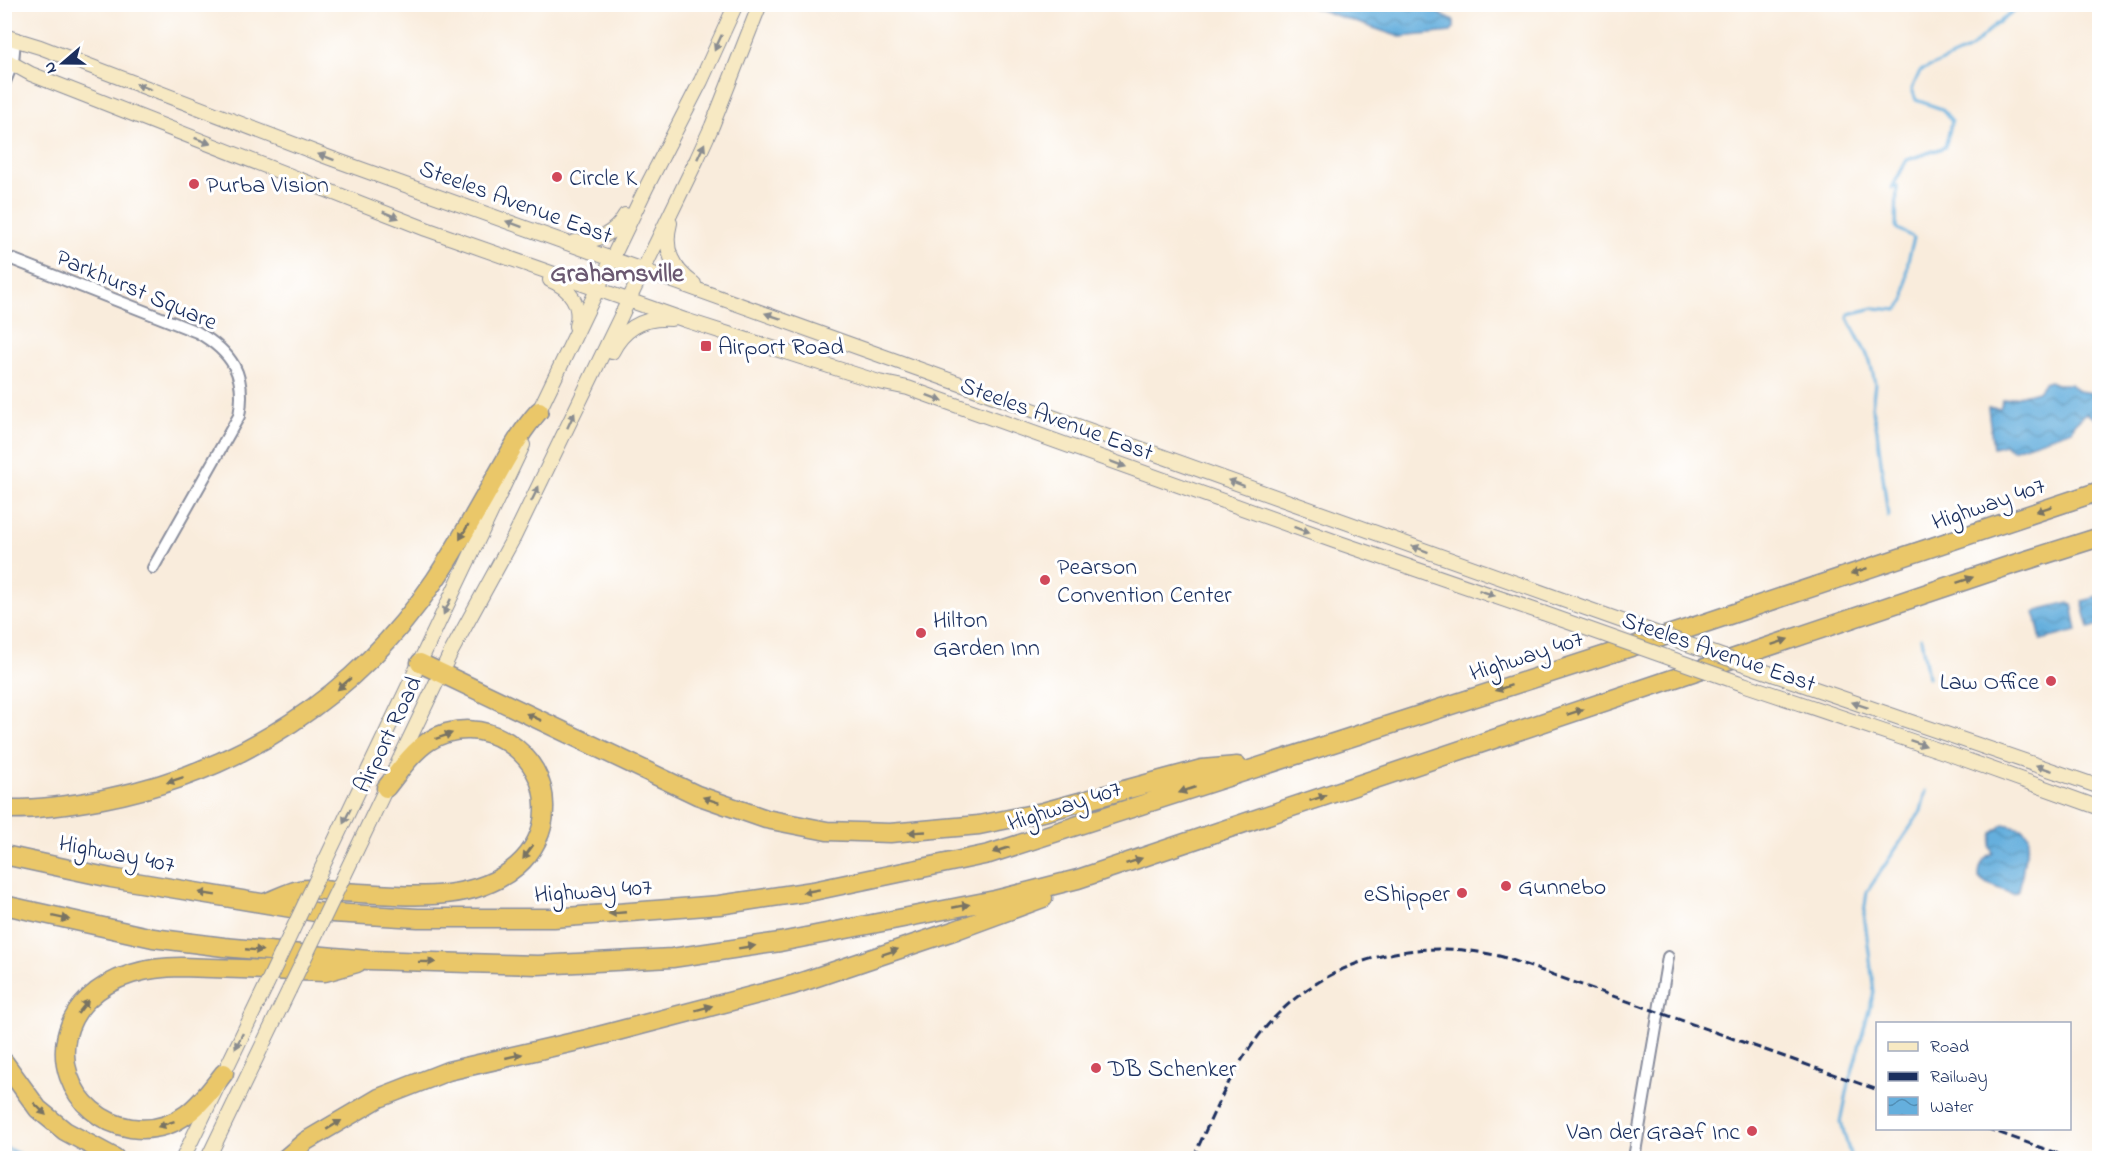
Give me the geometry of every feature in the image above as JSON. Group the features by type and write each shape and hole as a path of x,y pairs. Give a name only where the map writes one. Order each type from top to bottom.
{"highway":[{"path":"4,809 85,802 131,794 182,778 257,745 317,705 363,666 414,608 454,549 522,430 539,411"},
{"name":"Highway 407","path":"4,855 111,878 315,912 418,918 554,918 719,905 813,891 989,854 1699,625 2100,491"},
{"path":"4,905 153,938 368,960 538,965 672,958 780,942 995,900 1078,879 2100,537"},
{"path":"420,663 697,795 766,819 827,831 890,833 979,825 1043,812 1202,769 1262,765"},
{"path":"265,903 300,890 422,895 469,890 495,880 520,863 530,852 543,823 545,807 543,792 535,768 515,746 488,733 460,731 442,735 430,741 414,754 386,788"},
{"path":"286,1158 306,1141 379,1098 447,1071 587,1039 793,985 1046,897 1078,879"},
{"path":"224,1073 202,1101 178,1120 152,1128 125,1127 112,1123 97,1114 77,1095 66,1065 66,1040 75,1016 91,996 120,979 139,972 181,967 325,972 368,960"},
{"path":"4,1062 38,1109 65,1131 115,1158"}],"main road":[{"name":"Airport Road","path":"183,1158 570,345 701,81 736,4"},
{"name":"Airport Road","path":"208,1158 441,673 514,537 675,204 712,126 760,4"},
{"name":"Steeles Avenue East","path":"10,38 40,47 330,158 560,241 1574,604 2100,787"},
{"name":"Steeles Avenue East","path":"9,61 31,74 426,229 685,320 879,382 908,388 1334,541 2100,808"},
{"path":"560,241 589,241 615,230 634,196 647,186"},
{"path":"675,204 667,235 672,258 681,274 705,292"},
{"path":"525,263 535,275 559,284 572,296 578,315 570,345"},
{"path":"582,397 595,386 616,343 631,327 659,318 685,320"}],"street":[{"path":"4,50 10,38"},
{"path":"4,84 9,61 10,38"},
{"name":"Parkhurst Square","path":"4,256 197,332 213,341 229,356 238,376 243,396 239,416 153,568"},
{"path":"1634,1158 1668,957"}],"water":[{"path":"1305,5 1421,5 1454,21 1454,28 1451,32 1400,37"},
{"path":"2050,381 2056,384 2071,384 2078,391 2099,394 2099,421 2086,413 2075,423 2072,430 2012,450 2005,445 1993,448 1988,408 2000,408 2003,400 2038,391 2044,383"},
{"path":"2099,597 2099,626 2089,628 2082,601"},
{"path":"2069,602 2072,604 2077,631 2041,640 2035,613 2041,609"},
{"path":"2004,824 2021,828 2029,836 2020,885 2018,892 2013,894 1983,882 1979,878 1982,863 1993,853 1990,847 1993,833"}],"waterway":[{"path":"1888,516 1872,408 1875,383 1870,361 1848,318 1849,314 1874,308 1897,310 1905,301 1908,260 1914,238 1896,228 1897,186 1892,188 1907,160 1945,147 1952,121 1942,109 1916,100 1912,89 1920,71 1970,49 1995,25 2025,4"},
{"path":"1921,638 1928,677"},
{"path":"1851,1158 1841,1122 1849,1083 1874,992 1864,913 1867,892 1921,811 1926,791"},
{"path":"4,1147 28,1158"}],"railway":[{"path":"1193,1158 1243,1058 1275,1017 1302,993 1331,975 1363,961 1397,953 1432,949 1467,951 1503,957 1876,1089"},
{"path":"1992,1130 2070,1158"}],"place":[{"name":"Circle K","path":"557,177"},
{"name":"Purba Vision","path":"194,184"},
{"name":"Airport Road","path":"706,346"},
{"name":"Pearson Convention Center","path":"1045,580"},
{"name":"Hilton Garden Inn","path":"921,633"},
{"name":"Law Office","path":"2051,681"},
{"name":"Gunnebo","path":"1506,886"},
{"name":"eShipper","path":"1462,893"},
{"name":"DB Schenker","path":"1096,1068"},
{"name":"Van der Graaf Inc","path":"1752,1131"}],"district":[{"name":"Grahamsville","path":"617,272"}]}
